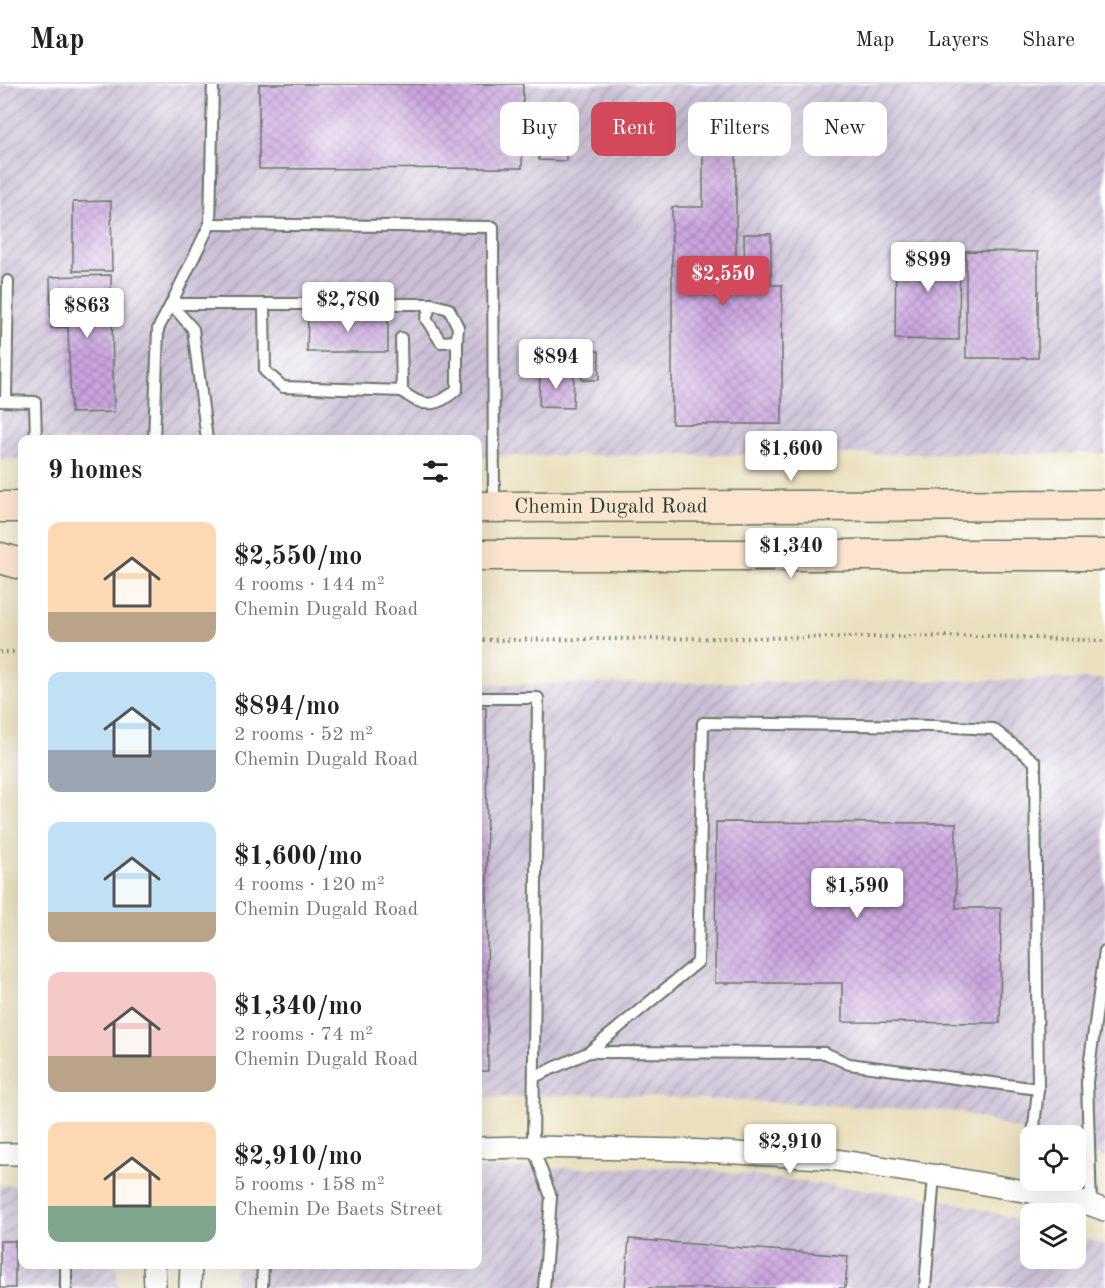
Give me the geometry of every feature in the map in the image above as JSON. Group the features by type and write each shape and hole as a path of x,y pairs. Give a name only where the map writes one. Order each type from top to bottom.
{"main road":[{"name":"Chemin Dugald Road","path":"485,508 1105,505"},
{"path":"0,507 18,507"},
{"path":"0,557 18,555"},
{"path":"482,555 1105,555"},
{"path":"0,557 18,563"}],"street":[{"path":"482,1148 686,1150 823,1158 1020,1190"},
{"path":"0,1155 18,1155"},
{"path":"1027,1191 1080,1201 1098,1208"},
{"path":"154,1269 155,1288"},
{"path":"190,1269 190,1288"}],"lane":[{"path":"154,435 158,329 210,224 213,84"},
{"path":"210,224 494,227 485,508"},
{"path":"8,281 3,401 35,402 36,435"},
{"path":"171,304 431,304 449,309 458,327 458,389 446,399 429,405 411,399 402,391 283,387 265,371 264,305"},
{"path":"171,304 193,329 206,435"},
{"path":"431,304 426,319 441,342 457,341"},
{"path":"401,338 402,391"},
{"path":"482,698 538,698 533,1147 551,1197 544,1288"},
{"path":"534,1077 589,1052 698,962 703,723 993,729 1035,762 1038,1089 1034,1125"},
{"path":"1098,1208 1087,1082 1100,1028 1105,957"},
{"path":"589,1052 825,1053 849,1064 1038,1089"},
{"path":"925,1288 934,1175"},
{"path":"66,1269 66,1288"},
{"path":"262,1288 263,1269"}],"path":[{"path":"482,640 988,636 1105,641"},
{"path":"0,652 18,652"}],"shaded area":[{"path":"0,84 1105,84 1105,453 482,456 482,435 18,435 18,459 0,459"},
{"path":"1105,679 1105,1158 1086,1152 1086,1125 1020,1125 1020,1131 961,1112 605,1094 482,1098 482,685"},
{"path":"685,1167 947,1200 1020,1220 1020,1269 1086,1269 1086,1239 1105,1245 1105,1288 235,1288 235,1269 482,1269 482,1169"},
{"path":"18,1185 18,1269 116,1269 118,1288 0,1288 0,1186"}],"building":[{"path":"259,84 523,84 523,102 500,102 500,156 522,156 522,168 259,169"},
{"path":"539,156 566,156 566,161 539,160"},
{"path":"703,156 736,156 736,286 745,286 744,234 771,234 771,285 782,285 782,424 672,424 672,207 703,207"},
{"path":"111,201 112,271 73,271 73,202"},
{"path":"896,246 960,246 959,340 895,339"},
{"path":"966,251 1038,252 1038,358 966,358"},
{"path":"111,275 114,412 71,413 68,327 51,328 50,277"},
{"path":"308,313 388,314 388,352 307,352"},
{"path":"582,351 599,351 599,380 582,380"},
{"path":"540,373 574,374 573,408 539,407"},
{"path":"482,708 486,708 488,1071 482,1071"},
{"path":"716,822 956,823 956,908 1001,908 1000,1023 842,1022 842,983 715,983"},
{"path":"629,1239 848,1256 845,1288 625,1288"},
{"path":"0,1241 15,1241 15,1288 0,1288"}]}
